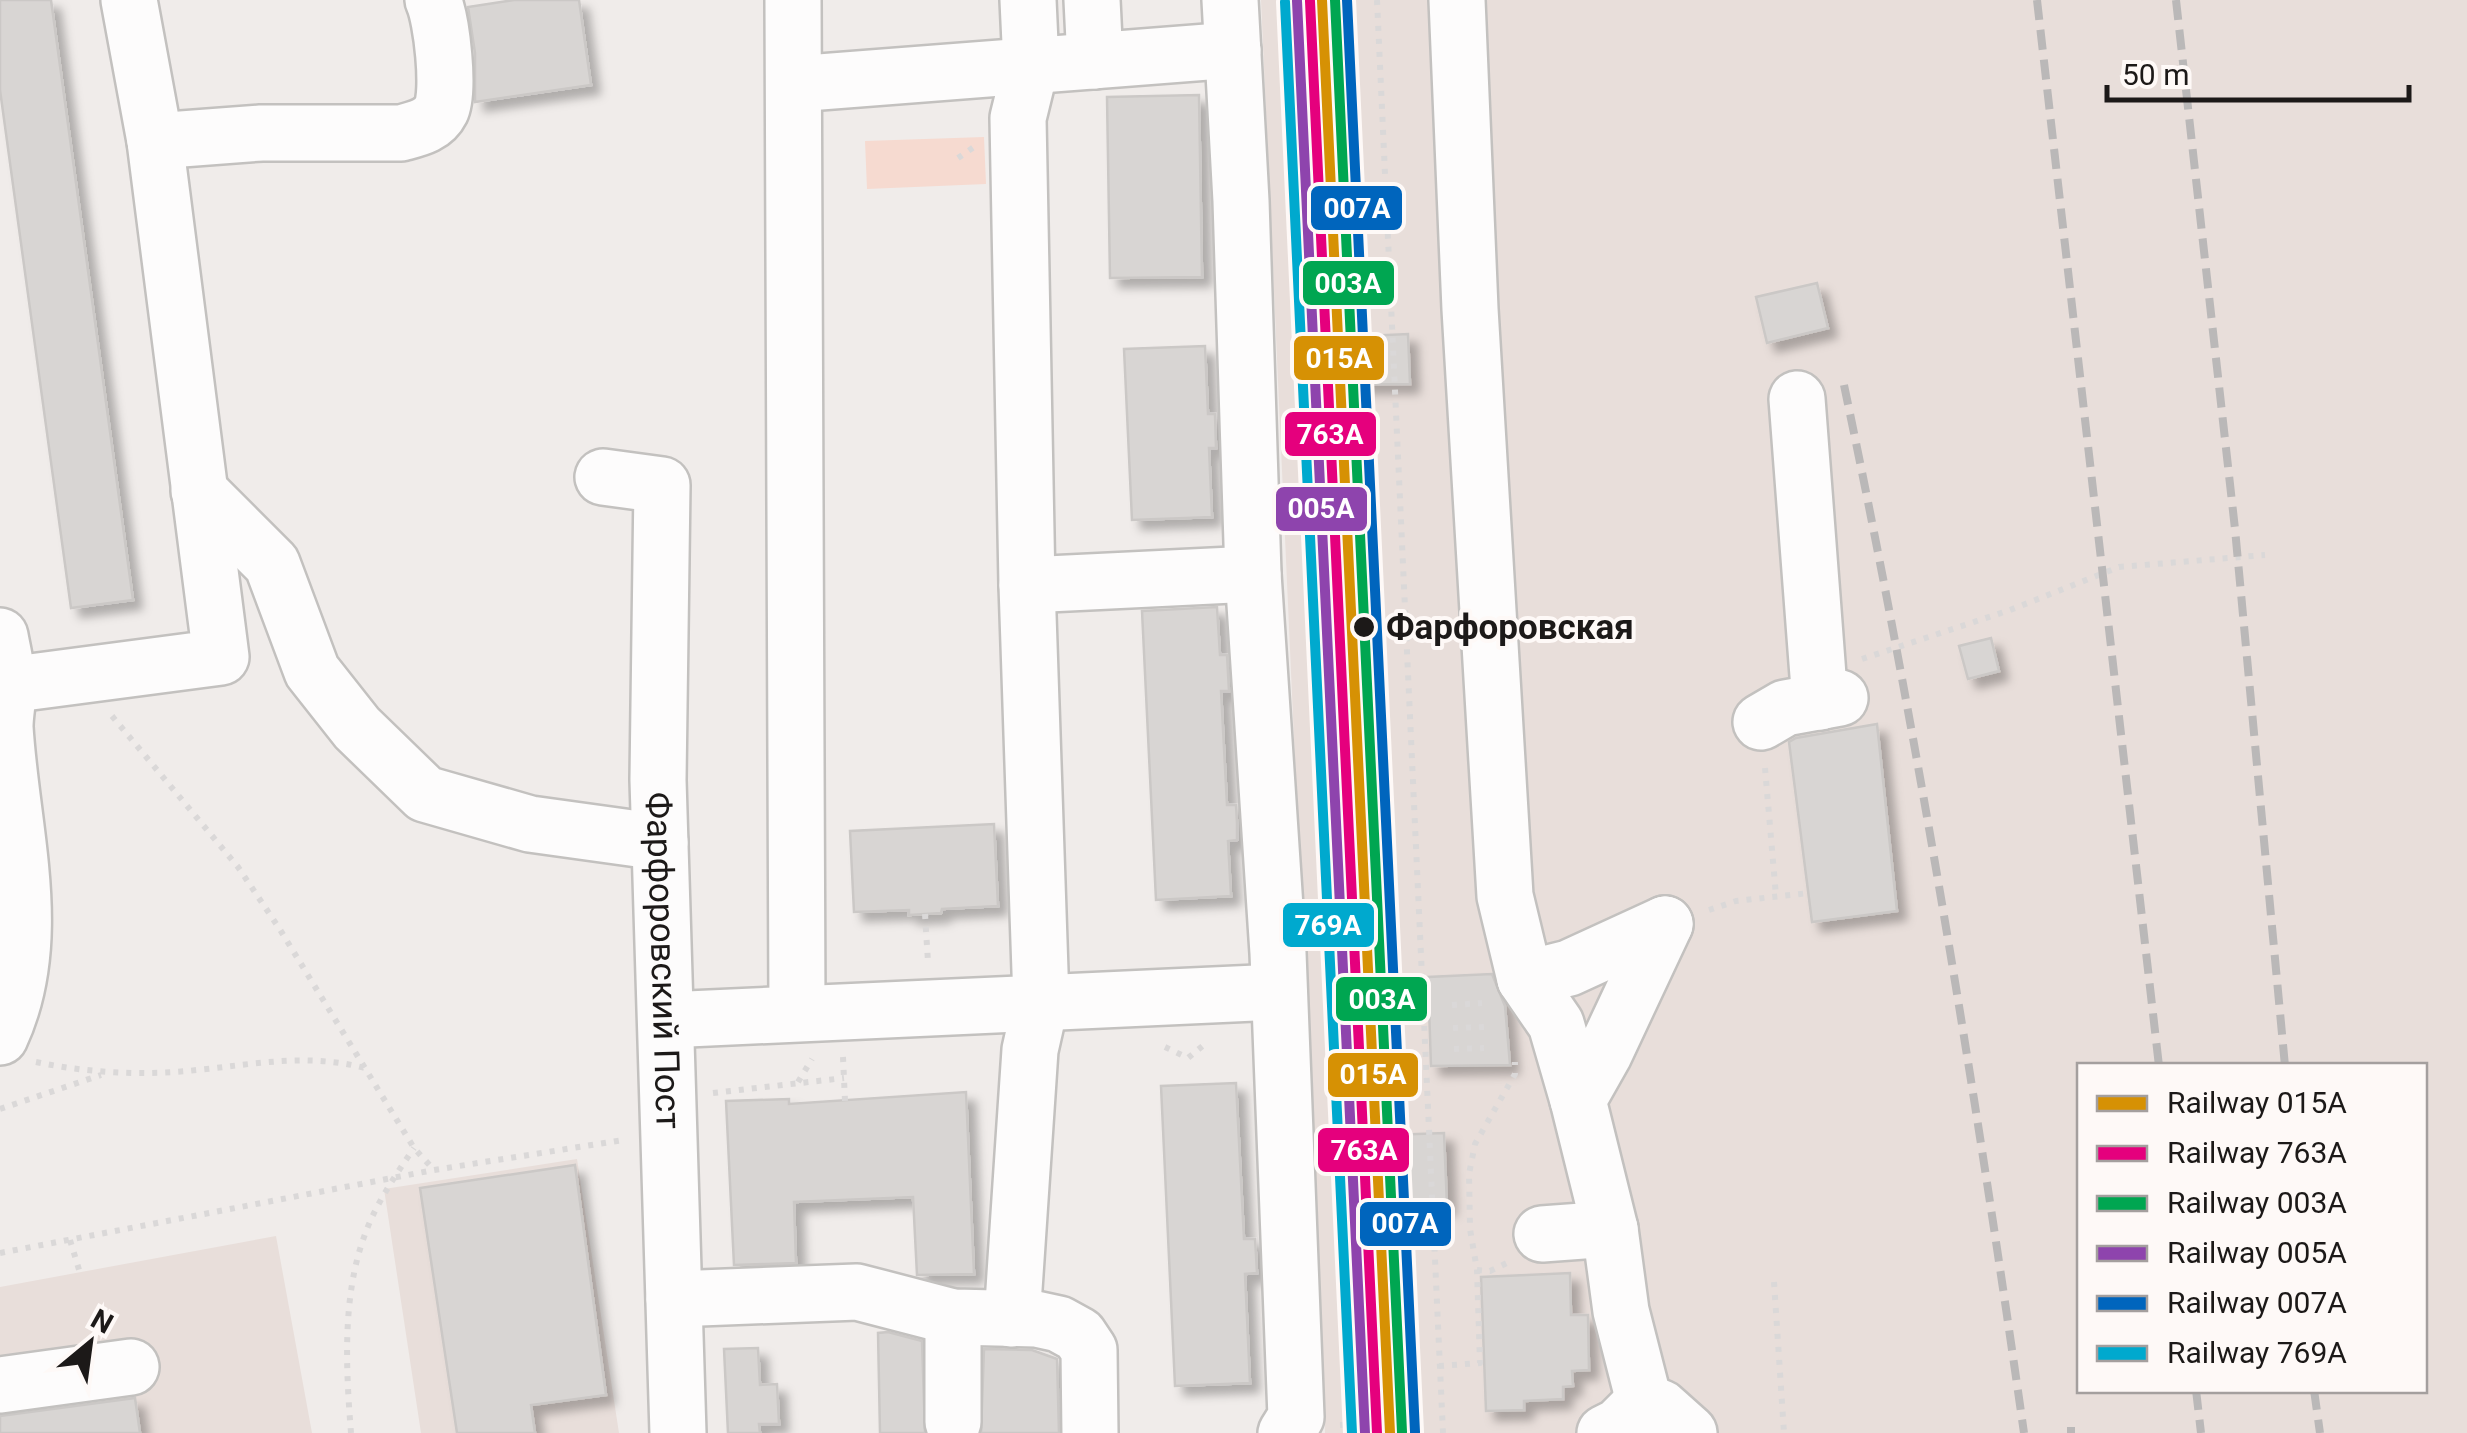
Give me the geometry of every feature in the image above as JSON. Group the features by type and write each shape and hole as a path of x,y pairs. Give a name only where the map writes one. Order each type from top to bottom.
{"street":[{"path":"16,1049 14,1000 24,916 5,724 4,661 80,678 221,657 155,142 129,0"},
{"path":"155,142 260,133 400,133 419,129 432,122 442,108 445,88 434,0"},
{"path":"793,0 797,1012"},
{"path":"1012,1318 1030,1050 1041,1001 1027,586 1018,118 1032,65 1028,0"},
{"path":"1092,0 1095,60"},
{"path":"1457,0 1470,309 1504,896 1503,991"},
{"path":"794,84 1095,60 1232,25 1253,574 1279,992 1296,1417 1286,1433"},
{"path":"1762,722 1785,708 1830,700 1798,398"},
{"name":"Фарфоровский Пост","path":"603,477 662,485 660,842 678,1433"},
{"path":"199,490 272,564 312,671 358,728 425,794 530,824 660,842"},
{"path":"1027,586 1253,574"},
{"path":"1503,991 1569,968 1664,924"},
{"path":"1578,1100 1604,1054 1664,924"},
{"path":"1503,991 1556,1024 1578,1100 1610,1229 1621,1311 1625,1417 1661,1408 1689,1433"},
{"path":"666,1020 1279,992"},
{"path":"1542,1234 1610,1229"},
{"path":"674,1298 857,1292 952,1317 1059,1324 1079,1335 1089,1350 1090,1433"},
{"path":"952,1317 952,1422"},
{"path":"0,1384 131,1367"}],"path":[{"path":"1296,0 1361,1424 1348,1424"},
{"path":"1377,0 1443,1433"},
{"path":"1292,200 1306,200"},
{"path":"1830,700 1854,662 2010,610 2119,567 2264,555"},
{"path":"80,678 238,868 280,928 414,1148 434,1170"},
{"path":"1762,722 1776,896"},
{"path":"1664,924 1736,901 1808,893"},
{"path":"1326,951 1340,951"},
{"path":"1452,1004 1503,991"},
{"path":"1454,1028 1484,1027"},
{"path":"1188,1058 1210,1040"},
{"path":"1439,1366 1482,1363 1469,1174 1475,1144 1515,1074 1514,1046"},
{"path":"1454,1049 1484,1048"},
{"path":"16,1049 107,1073 180,1072 313,1059 365,1068"},
{"path":"0,1109 107,1073"},
{"path":"0,1254 669,1121 726,1089 844,1078"},
{"path":"351,1433 348,1323 354,1276 364,1237 414,1148"},
{"path":"70,1240 80,1272"},
{"path":"1774,1282 1784,1433"}],"shaded area":[{"path":"1261,0 2467,0 2467,1433 1325,1433"},
{"path":"984,137 986,184 867,189 865,141"},
{"path":"577,1159 619,1433 421,1433 384,1189"},
{"path":"276,1236 312,1433 0,1433 0,1287"}],"building":[{"path":"0,0 51,0 133,600 71,608 0,90"},
{"path":"514,0 579,0 591,85 475,102 475,53 468,7"},
{"path":"1199,95 1202,277 1110,278 1107,97"},
{"path":"1817,283 1828,328 1767,343 1756,297"},
{"path":"1408,334 1410,384 1300,385 1298,339"},
{"path":"1205,346 1208,414 1215,414 1216,448 1209,448 1212,517 1132,520 1124,349"},
{"path":"1217,607 1220,655 1227,655 1229,691 1221,691 1227,805 1236,805 1237,823 1237,840 1228,841 1231,896 1156,900 1142,611"},
{"path":"1991,638 1999,671 1968,679 1959,646"},
{"path":"1877,724 1897,911 1812,922 1789,742"},
{"path":"994,824 998,906 909,915 909,910 854,912 850,831"},
{"path":"1492,974 1505,1006 1510,1065 1431,1066 1428,977"},
{"path":"1236,1083 1244,1239 1255,1239 1257,1273 1245,1274 1250,1383 1175,1386 1161,1086"},
{"path":"966,1092 974,1274 917,1275 913,1197 794,1202 796,1263 734,1265 726,1101 789,1099 789,1104"},
{"path":"1444,1133 1447,1206 1338,1212 1335,1137"},
{"path":"575,1165 606,1395 531,1405 535,1433 457,1433 420,1188"},
{"path":"1570,1273 1571,1315 1588,1315 1589,1370 1572,1371 1573,1386 1563,1387 1563,1399 1524,1401 1524,1410 1486,1411 1481,1277"},
{"path":"878,1333 922,1341 925,1433 880,1433"},
{"path":"758,1348 760,1385 777,1384 779,1424 759,1424 760,1433 728,1433 724,1349"},
{"path":"984,1349 1032,1350 1057,1359 1059,1433 981,1433"},
{"path":"135,1398 140,1433 0,1433 0,1416"}],"railway":[{"path":"2037,0 2159,1063"},
{"path":"2176,0 2235,529 2285,1063"},
{"path":"1844,385 1943,908 2024,1433"},
{"path":"2196,1393 2201,1433"},
{"path":"2314,1393 2320,1433"},
{"path":"2071,1427 2071,1433"}],"rail line":[{"name":"015А","path":"1322,0 1390,1433"},
{"name":"003А","path":"1335,0 1402,1432"},
{"name":"007А","path":"1347,0 1415,1432"},
{"name":"005А","path":"1297,1 1365,1433"},
{"name":"763А","path":"1310,1 1377,1433"},
{"name":"769А","path":"1285,2 1352,1433"}],"place":[{"name":"Фарфоровская","path":"1364,627"}]}
